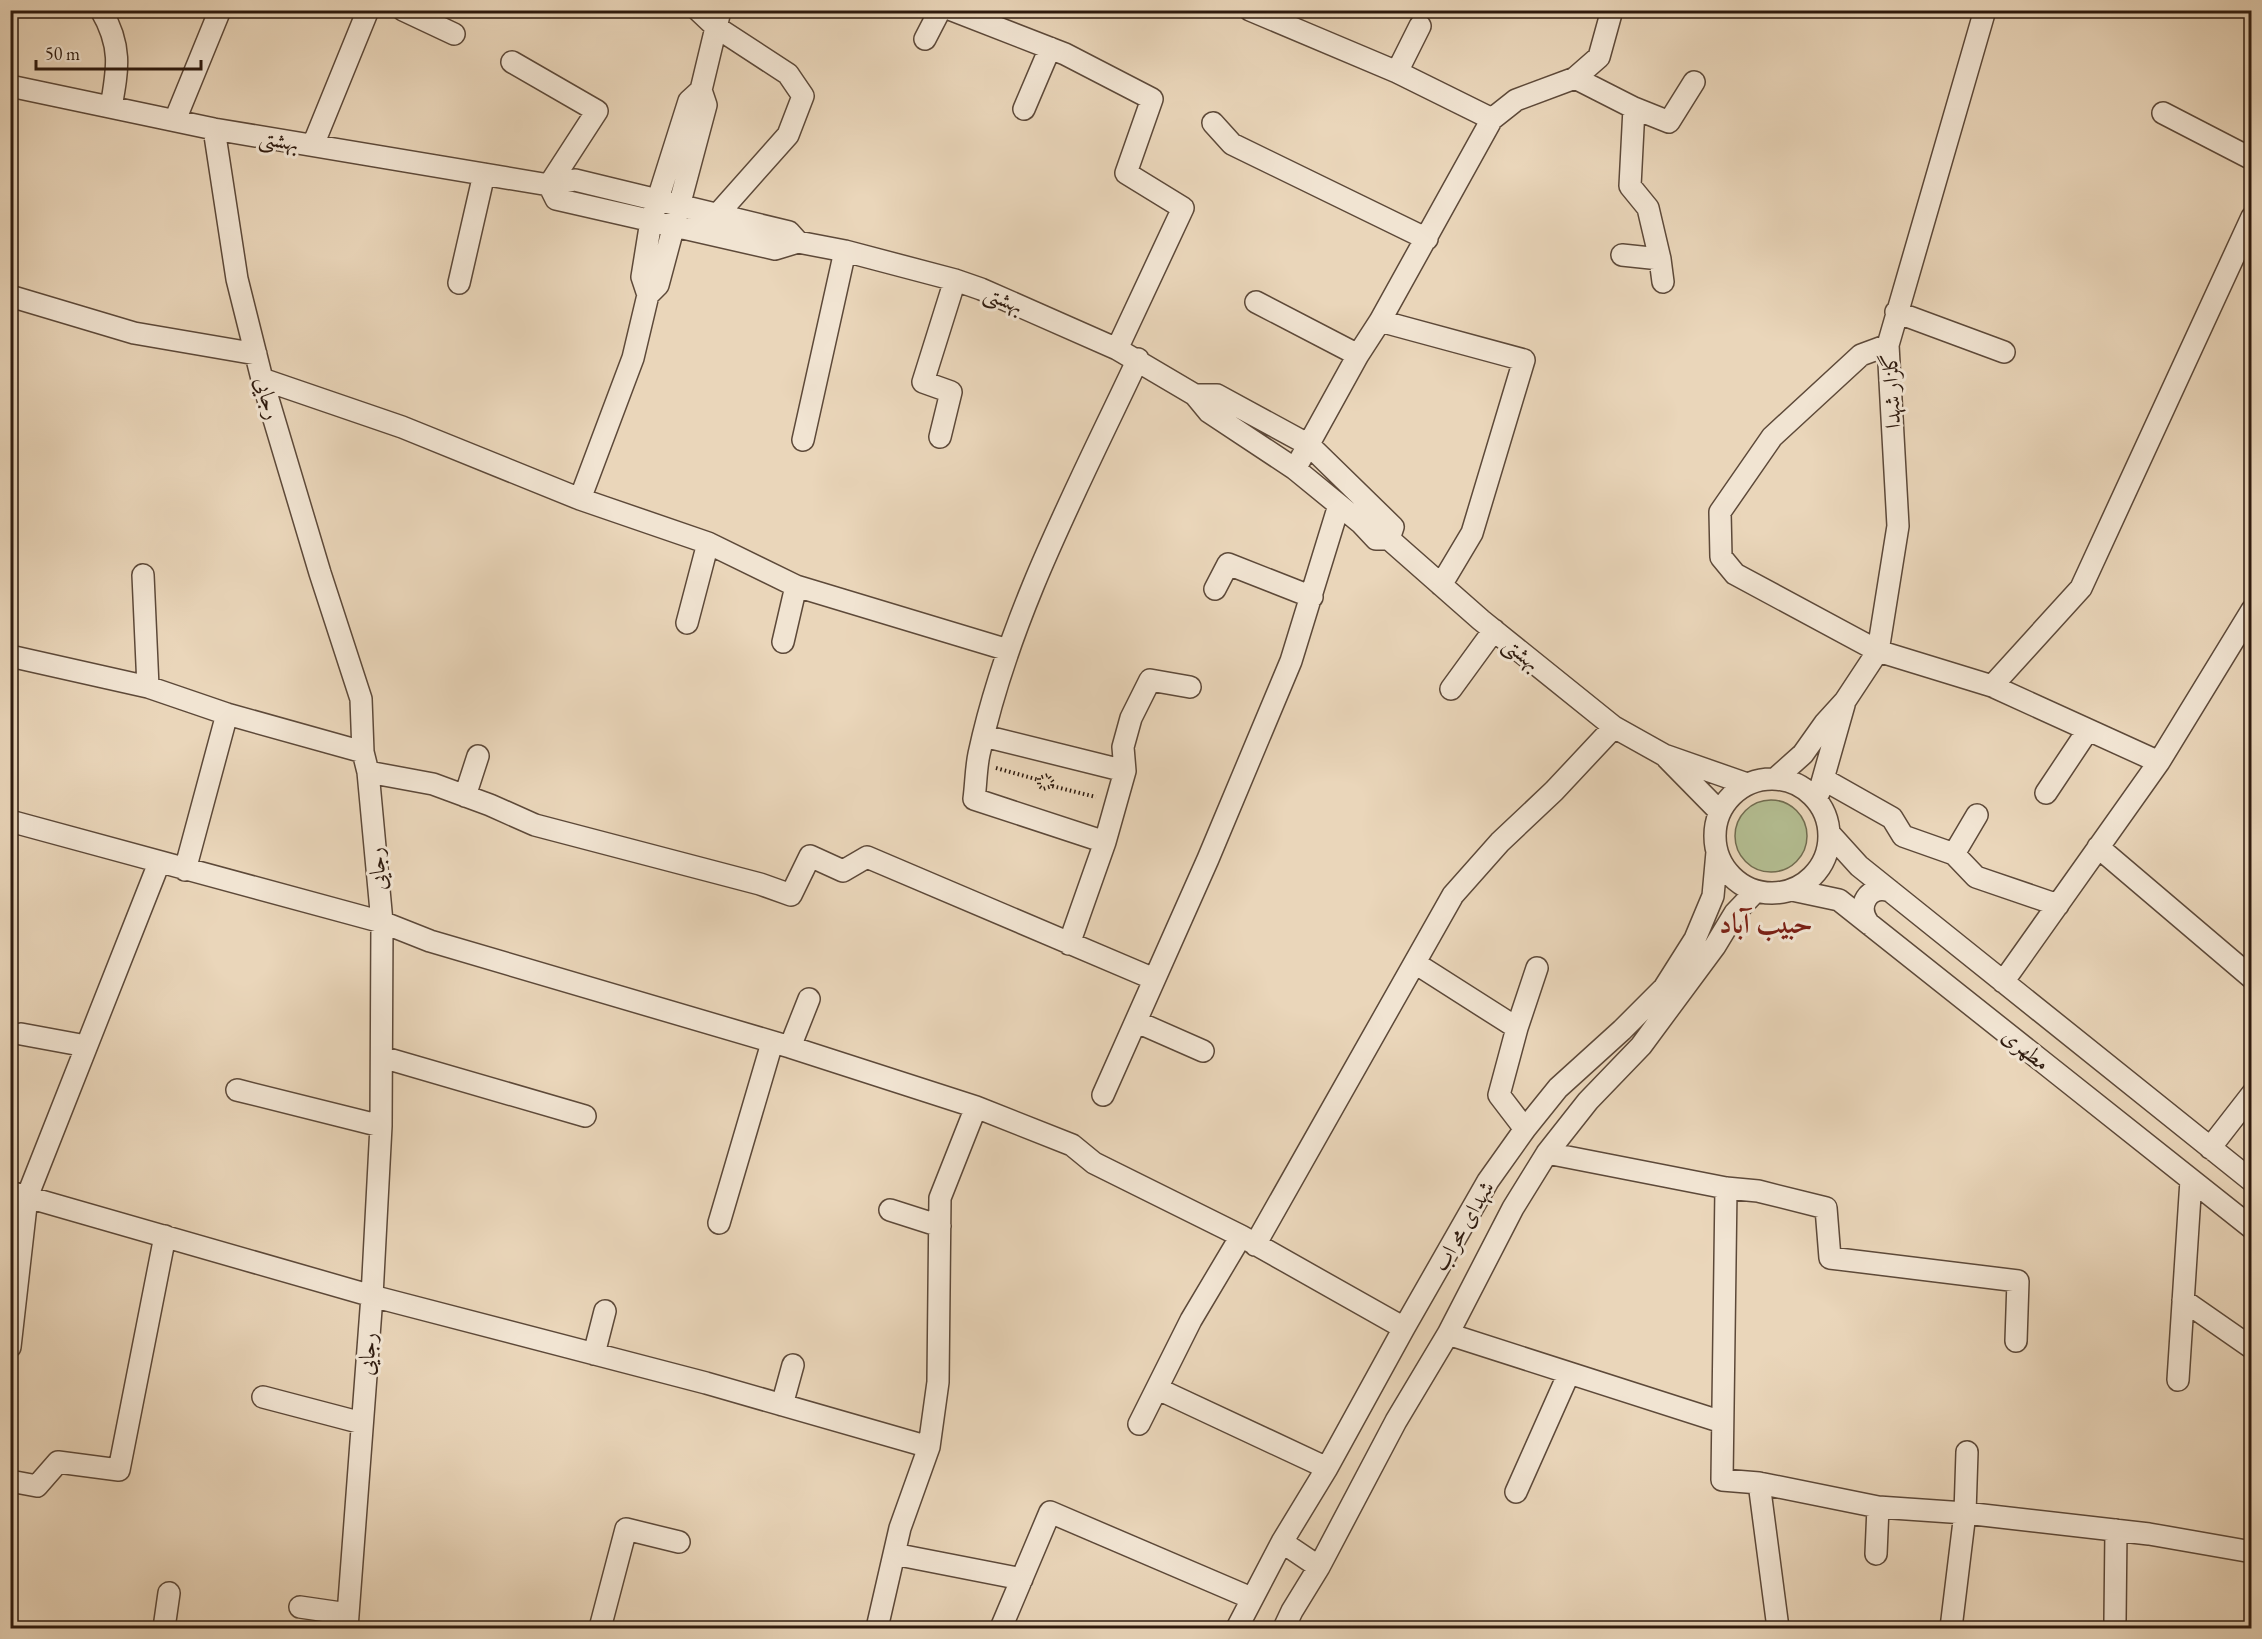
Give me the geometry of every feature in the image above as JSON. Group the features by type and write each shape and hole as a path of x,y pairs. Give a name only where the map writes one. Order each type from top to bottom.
{"street":[{"path":"101,10 112,30 118,68 111,107"},
{"path":"175,120 220,10"},
{"path":"313,146 368,10"},
{"path":"403,10 454,34"},
{"path":"698,10 718,19 788,74 803,96 788,135 717,215"},
{"path":"925,39 940,10"},
{"path":"952,10 1065,54 1152,99 1126,173 1183,208 1117,349"},
{"path":"1250,10 1280,16 1492,119"},
{"path":"1295,469 1492,119 1516,100 1575,78 1599,57 1612,10"},
{"name":"گلزار شهدا","path":"1845,701 1878,651 1898,526 1888,345 1985,10"},
{"path":"580,499 633,358 648,295 658,285 706,105 701,90 718,19"},
{"path":"1397,72 1420,26"},
{"path":"1024,109 1050,48"},
{"path":"512,62 597,111 549,185"},
{"path":"1575,78 1634,108 1669,122 1694,82"},
{"name":"بهشتی","path":"10,87 214,129 549,185"},
{"path":"648,295 642,278 656,200 689,101 701,90"},
{"path":"1634,108 1630,186 1648,208 1663,282"},
{"path":"2163,113 2252,159"},
{"path":"1213,123 1232,144 1426,238"},
{"name":"رجایی","path":"214,129 237,279 262,379 320,573 361,699 365,762 382,922 381,1126 372,1296 348,1621"},
{"path":"459,282 484,174"},
{"path":"549,185 556,199 651,221 677,216 717,215 789,232 798,242 775,249 677,216 656,200 575,180 549,185"},
{"path":"1992,686 2082,588 2252,217"},
{"name":"بهشتی","path":"798,242 845,251 955,280 981,289 1138,359 1195,395 1209,412 1295,469 1376,539 1389,539 1494,630 1614,727 1664,755"},
{"path":"803,440 845,251"},
{"path":"1623,255 1660,259"},
{"path":"940,437 951,392 923,382 955,280"},
{"path":"10,296 134,333 256,354"},
{"path":"1256,302 1358,355"},
{"path":"1896,312 2004,352"},
{"path":"1380,321 1524,360 1472,533 1441,585"},
{"path":"1888,345 1861,355 1772,437 1720,512 1721,557 1735,574 1878,651 1992,686 2159,762"},
{"path":"1105,842 974,799 984,736 1008,650 1062,520 1138,359"},
{"path":"262,379 402,427 580,499 708,543 796,586 1008,650"},
{"name":"بهشتی","path":"1195,395 1217,395 1309,445 1393,527 1389,539"},
{"path":"1103,1095 1208,859 1291,661 1339,505"},
{"path":"687,623 708,543"},
{"path":"1215,589 1228,564 1312,597"},
{"path":"143,575 148,687"},
{"path":"783,642 796,586"},
{"path":"2003,982 2159,762 2252,610"},
{"path":"1451,689 1494,630"},
{"path":"10,656 148,687 433,784 535,825 760,884 791,895 810,856 843,871 867,857 1154,979"},
{"path":"1069,944 1117,802 1125,771 1123,747 1131,718 1150,680 1190,687"},
{"path":"1817,800 1845,701"},
{"path":"1775,779 1803,754 1825,723 1845,701"},
{"path":"185,870 227,714"},
{"path":"1138,1424 1158,1389 1191,1320 1248,1240 1416,963 1453,895 1500,842 1554,791 1614,727"},
{"path":"2046,793 2088,730"},
{"path":"984,736 1125,771"},
{"path":"1664,755 1747,784"},
{"path":"1664,755 1720,812"},
{"path":"465,796 478,756"},
{"path":"1766,778 1775,779 1786,780 1804,788 1817,800 1826,816 1830,834 1827,852 1820,868 1808,882 1792,890 1774,894 1756,891 1740,884 1726,870 1717,852 1715,832 1720,812 1731,796 1747,784 1766,778"},
{"path":"1823,779 1892,818 1903,836 1954,854 1976,877 2058,905"},
{"path":"1954,854 1977,815"},
{"path":"10,821 382,922 430,941 781,1045 975,1107 1072,1145 1094,1163 1248,1240 1404,1328"},
{"name":"مطهری","path":"1830,834 1859,866 2252,1181"},
{"path":"2098,847 2251,976"},
{"name":"شهدای محراب","path":"1237,1629 1251,1598 1282,1542 1327,1468 1488,1181 1558,1088 1664,988 1695,939 1713,896 1717,852"},
{"path":"10,1347 19,1194 86,1046 159,863"},
{"name":"مطهری","path":"1792,890 1839,900 2252,1228"},
{"path":"1869,924 1865,919 1863,907 1868,896 1878,890 1890,891"},
{"name":"شهدای محراب","path":"1284,1629 1396,1420 1448,1334 1513,1208 1546,1153 1579,1113 1641,1046 1736,913 1756,891"},
{"path":"1416,963 1517,1028"},
{"path":"1525,1129 1499,1095 1517,1028 1538,968"},
{"path":"719,1223 781,1045 809,999"},
{"path":"1137,1022 1203,1051"},
{"path":"21,1034 86,1046"},
{"path":"382,1057 585,1116"},
{"path":"1558,1088 1579,1113"},
{"path":"237,1090 381,1126"},
{"path":"2210,1148 2252,1094"},
{"path":"877,1629 900,1528 929,1447 938,1382 940,1198 975,1107"},
{"path":"1546,1153 1725,1188 1758,1191 1826,1208 1830,1258 2018,1281 2016,1341"},
{"path":"2178,1380 2191,1180"},
{"path":"1725,1188 1722,1480 1759,1483 1878,1507 1965,1513 2116,1530 2252,1551"},
{"path":"19,1194 372,1296 594,1354 929,1447"},
{"path":"890,1210 940,1226"},
{"path":"10,1481 37,1486 58,1462 119,1470 165,1236"},
{"path":"2183,1300 2252,1348"},
{"path":"594,1354 605,1311"},
{"path":"1448,1334 1722,1422"},
{"path":"782,1405 793,1365"},
{"path":"1516,1492 1569,1373"},
{"path":"1158,1389 1327,1468"},
{"path":"263,1397 362,1423"},
{"path":"1951,1629 1965,1513 1967,1452"},
{"path":"1759,1483 1778,1629"},
{"path":"1876,1554 1878,1507"},
{"path":"1001,1629 1050,1512 1251,1598"},
{"path":"600,1629 626,1529 679,1542"},
{"path":"2115,1620 2116,1530"},
{"path":"1282,1542 1319,1567"},
{"path":"894,1554 1022,1579"},
{"path":"164,1629 169,1593"},
{"path":"300,1606 348,1621"}],"path":[{"path":"978,763 1039,780"},
{"path":"1052,786 1053,782 1048,775 1043,775 1039,780 1039,786 1043,789 1052,786 1117,802"}],"green space":[{"path":"1771,800 1791,806 1801,816 1807,836 1801,856 1791,866 1771,872 1751,866 1741,856 1735,836 1741,816 1751,806"}],"district":[{"name":"حبیب آباد","path":"1766,923"}]}
